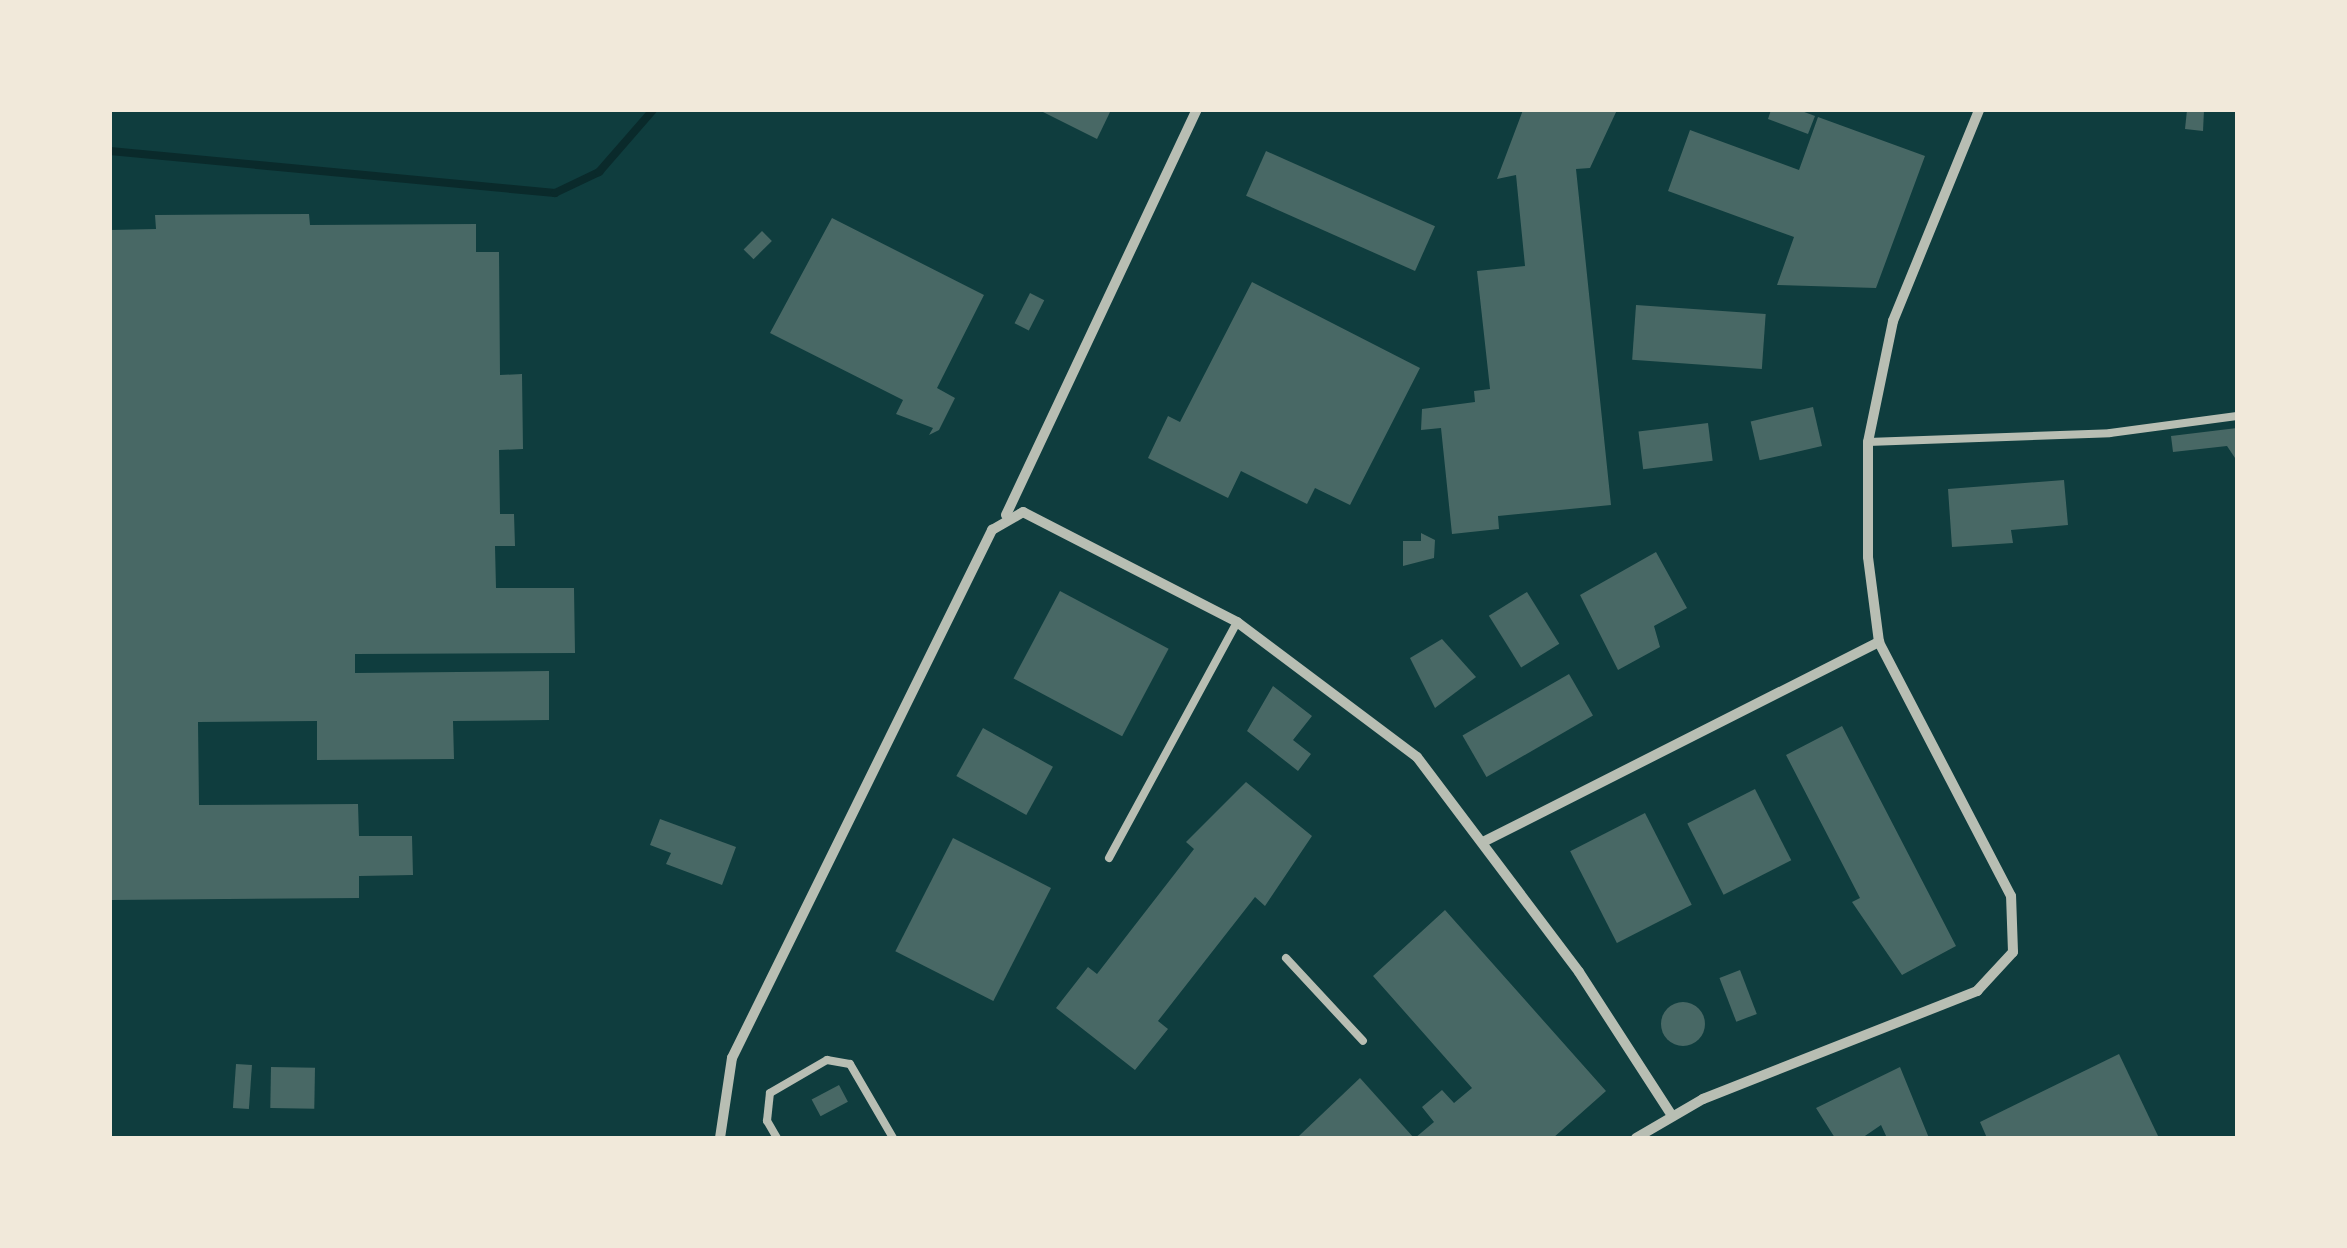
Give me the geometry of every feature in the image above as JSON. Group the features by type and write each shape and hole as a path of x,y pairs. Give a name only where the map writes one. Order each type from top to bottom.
{"street":[{"path":"720,1138 732,1058 1006,515 1197,110"},
{"path":"1636,1138 1671,1114 1976,991 2013,952 2010,896 1879,642 1868,442 1893,321 1979,110"},
{"path":"1006,515 1039,519 1237,622 1416,757 1483,842 1671,1114"},
{"path":"1483,842 1879,642"}],"lane":[{"path":"1868,442 2110,432 2237,416"},
{"path":"1109,858 1237,622"},
{"path":"1286,958 1363,1041"},
{"path":"777,1138 767,1121 770,1093 826,1060 850,1064 893,1138"}],"building":[{"path":"1039,110 1111,110 1097,139"},
{"path":"1523,110 1617,110 1590,168 1576,169 1611,505 1498,516 1499,529 1452,534 1441,428 1421,430 1422,409 1475,402 1474,391 1490,389 1477,271 1525,266 1516,175 1497,179"},
{"path":"1771,110 1799,110 1815,116 1808,134 1768,119"},
{"path":"2187,110 2204,110 2203,131 2185,129"},
{"path":"1818,117 1925,156 1876,288 1777,285 1794,237 1668,191 1690,130 1799,170"},
{"path":"1266,151 1435,226 1415,271 1246,196"},
{"path":"309,214 310,225 476,224 476,252 499,252 500,375 522,374 523,449 499,450 500,514 514,514 515,546 495,546 496,588 574,588 575,653 355,654 355,673 549,671 549,720 453,721 454,759 317,760 317,721 198,722 199,805 358,804 359,836 412,836 413,875 359,876 359,898 110,900 110,230 156,229 155,215"},
{"path":"832,218 984,295 937,388 955,398 939,430 929,435 933,428 896,414 903,400 770,333"},
{"path":"762,231 772,241 754,259 744,249"},
{"path":"1252,282 1420,368 1350,505 1315,488 1307,504 1241,471 1228,498 1148,458 1168,416 1180,422"},
{"path":"1030,293 1044,300 1029,331 1015,323"},
{"path":"1636,305 1766,314 1762,369 1632,360"},
{"path":"1813,407 1822,446 1760,460 1751,421"},
{"path":"1708,423 1713,461 1643,469 1639,432"},
{"path":"2237,428 2237,461 2227,446 2173,452 2171,436"},
{"path":"2064,480 2068,525 2011,530 2013,543 1952,547 1948,489"},
{"path":"1421,533 1435,540 1434,558 1403,566 1403,541 1421,541"},
{"path":"1656,552 1687,608 1654,626 1660,647 1618,670 1580,595"},
{"path":"1060,591 1169,649 1122,736 1014,678"},
{"path":"1527,592 1559,644 1521,668 1489,616"},
{"path":"1442,639 1476,677 1435,708 1410,658"},
{"path":"1569,674 1593,716 1486,777 1462,736"},
{"path":"1273,686 1312,716 1293,740 1311,754 1298,771 1247,731"},
{"path":"1842,726 1956,946 1902,975 1852,902 1860,898 1786,755"},
{"path":"983,728 1053,767 1026,815 956,776"},
{"path":"1246,782 1312,836 1265,906 1255,897 1158,1021 1168,1029 1135,1070 1056,1008 1088,967 1097,974 1194,849 1186,842"},
{"path":"1755,789 1791,860 1724,895 1687,824"},
{"path":"1645,813 1692,905 1617,943 1570,851"},
{"path":"660,819 736,847 722,885 666,864 671,853 650,845"},
{"path":"953,838 1051,888 993,1001 895,951"},
{"path":"1445,910 1606,1091 1553,1138 1415,1138 1434,1122 1422,1107 1442,1090 1454,1103 1472,1088 1373,976"},
{"path":"1740,970 1757,1014 1736,1022 1719,978"},
{"path":"1683,1002 1699,1008 1705,1024 1699,1040 1683,1046 1667,1040 1661,1024 1667,1008"},
{"path":"2119,1054 2159,1138 1987,1138 1980,1122"},
{"path":"236,1064 252,1065 249,1109 233,1108"},
{"path":"271,1067 315,1068 314,1109 270,1108"},
{"path":"1900,1067 1929,1138 1887,1138 1881,1125 1862,1138 1835,1138 1816,1108"},
{"path":"1360,1078 1414,1138 1297,1138 1300,1135"},
{"path":"839,1085 848,1102 821,1116 812,1100"}],"waterway":[{"path":"110,151 555,193 599,172 653,110"}]}
